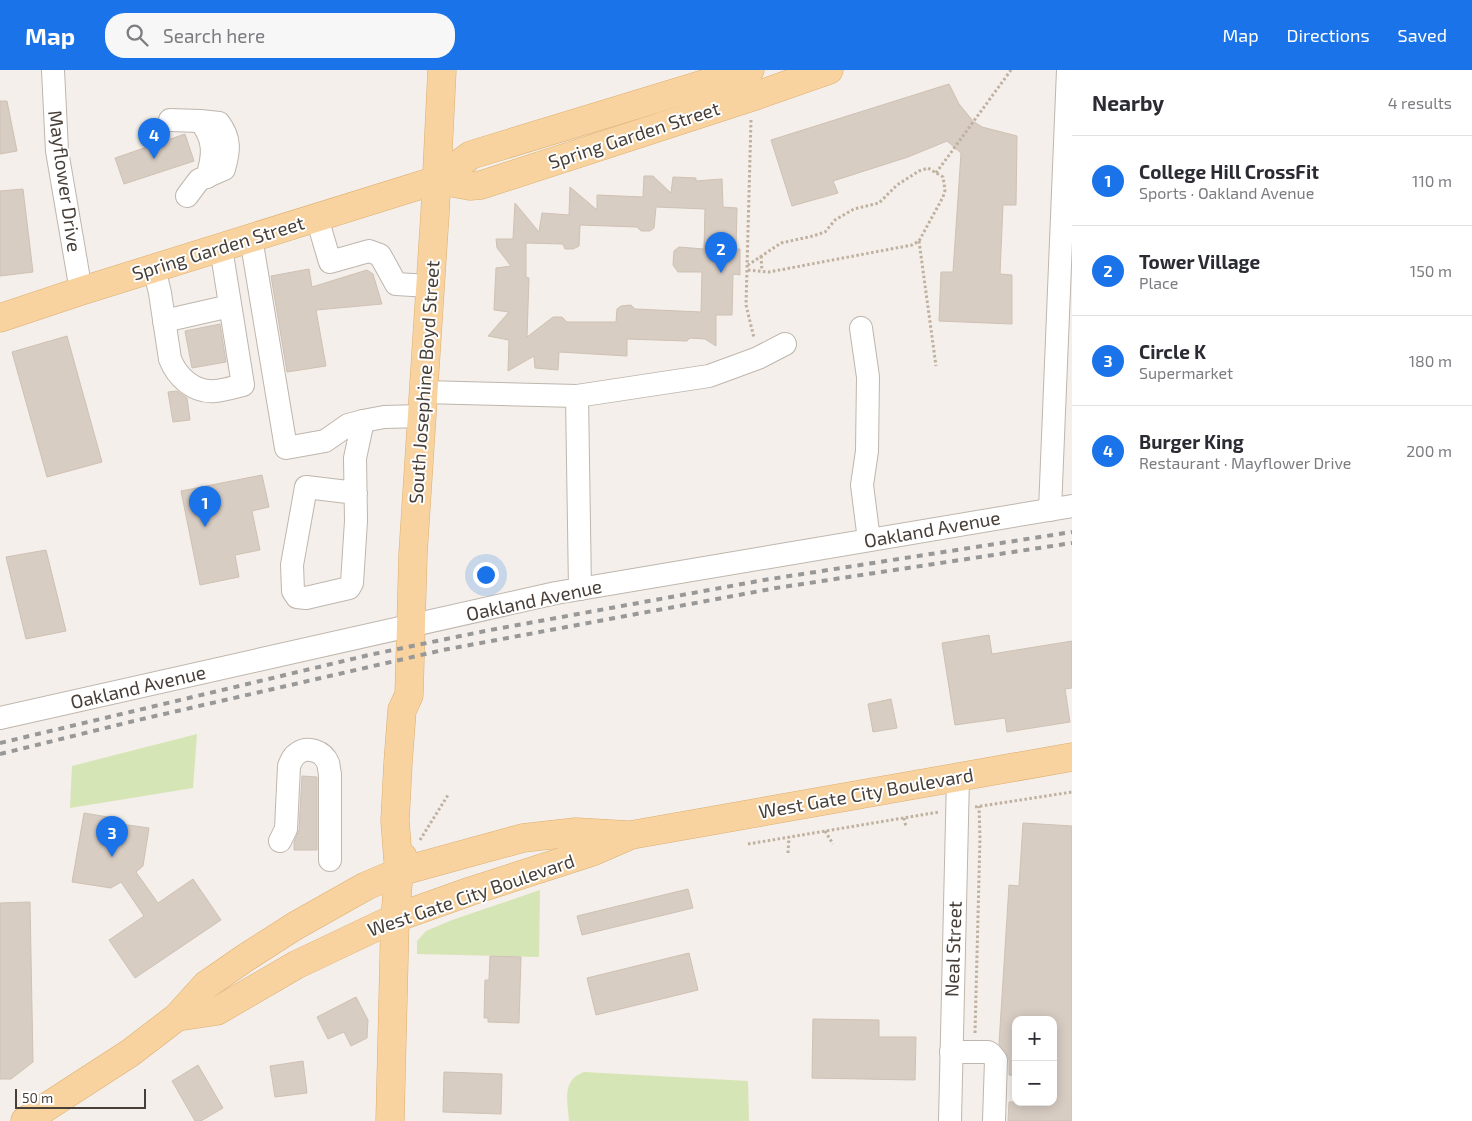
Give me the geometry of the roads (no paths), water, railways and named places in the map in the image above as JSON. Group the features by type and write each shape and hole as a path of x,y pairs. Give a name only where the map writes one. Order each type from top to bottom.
{"main road":[{"name":"South Josephine Boyd Street","path":"390,1121 395,918 399,872 410,822 415,711 409,695 413,554 437,180 442,70"},
{"name":"Spring Garden Street","path":"0,318 437,180 471,155 750,70"},
{"name":"Spring Garden Street","path":"437,180 470,186 481,185 829,70"},
{"name":"West Gate City Boulevard","path":"24,1121 130,1053 177,1017 206,985 245,958 295,926 366,886 399,872 523,838 576,832 631,835 1072,757"},
{"name":"West Gate City Boulevard","path":"177,1017 216,1011 296,965 395,918 592,852 631,835"}],"street":[{"name":"Mayflower Drive","path":"53,70 57,151 81,291"},
{"path":"1050,510 1069,119 1068,70"},
{"path":"170,120 200,121 207,129 212,144 212,162 207,177 199,180 187,196"},
{"path":"317,218 330,262 369,251 380,255 396,284 430,286"},
{"path":"251,238 286,448 325,441 348,426 363,420 384,417 422,404 577,396 710,376 758,358 785,344"},
{"path":"154,268 160,293 170,359 174,368 182,378 201,390 214,391 243,385 221,248"},
{"path":"164,321 230,306"},
{"path":"861,328 868,377 867,451 862,485 869,540"},
{"path":"577,396 580,589"},
{"path":"356,493 306,487 292,565 293,591 297,597 306,598 349,588 352,583 356,521 356,493 355,458 363,420"},
{"name":"Oakland Avenue","path":"0,718 411,625 580,589 1072,506"},
{"path":"280,841 286,829 289,766 292,758 298,752 305,750 319,752 329,764 330,860"},
{"name":"Neal Street","path":"950,1121 958,777"},
{"path":"951,1052 988,1052 996,1060 994,1121"}],"railway":[{"path":"0,743 369,655 485,631 764,580 1072,532"},
{"path":"0,754 138,720 443,650 776,588 1072,543"}],"place":[{"name":"Burger King","path":"154,159"},
{"name":"Tower Village","path":"721,273"},
{"name":"College Hill CrossFit","path":"205,527"},
{"name":"Circle K","path":"112,857"}]}
